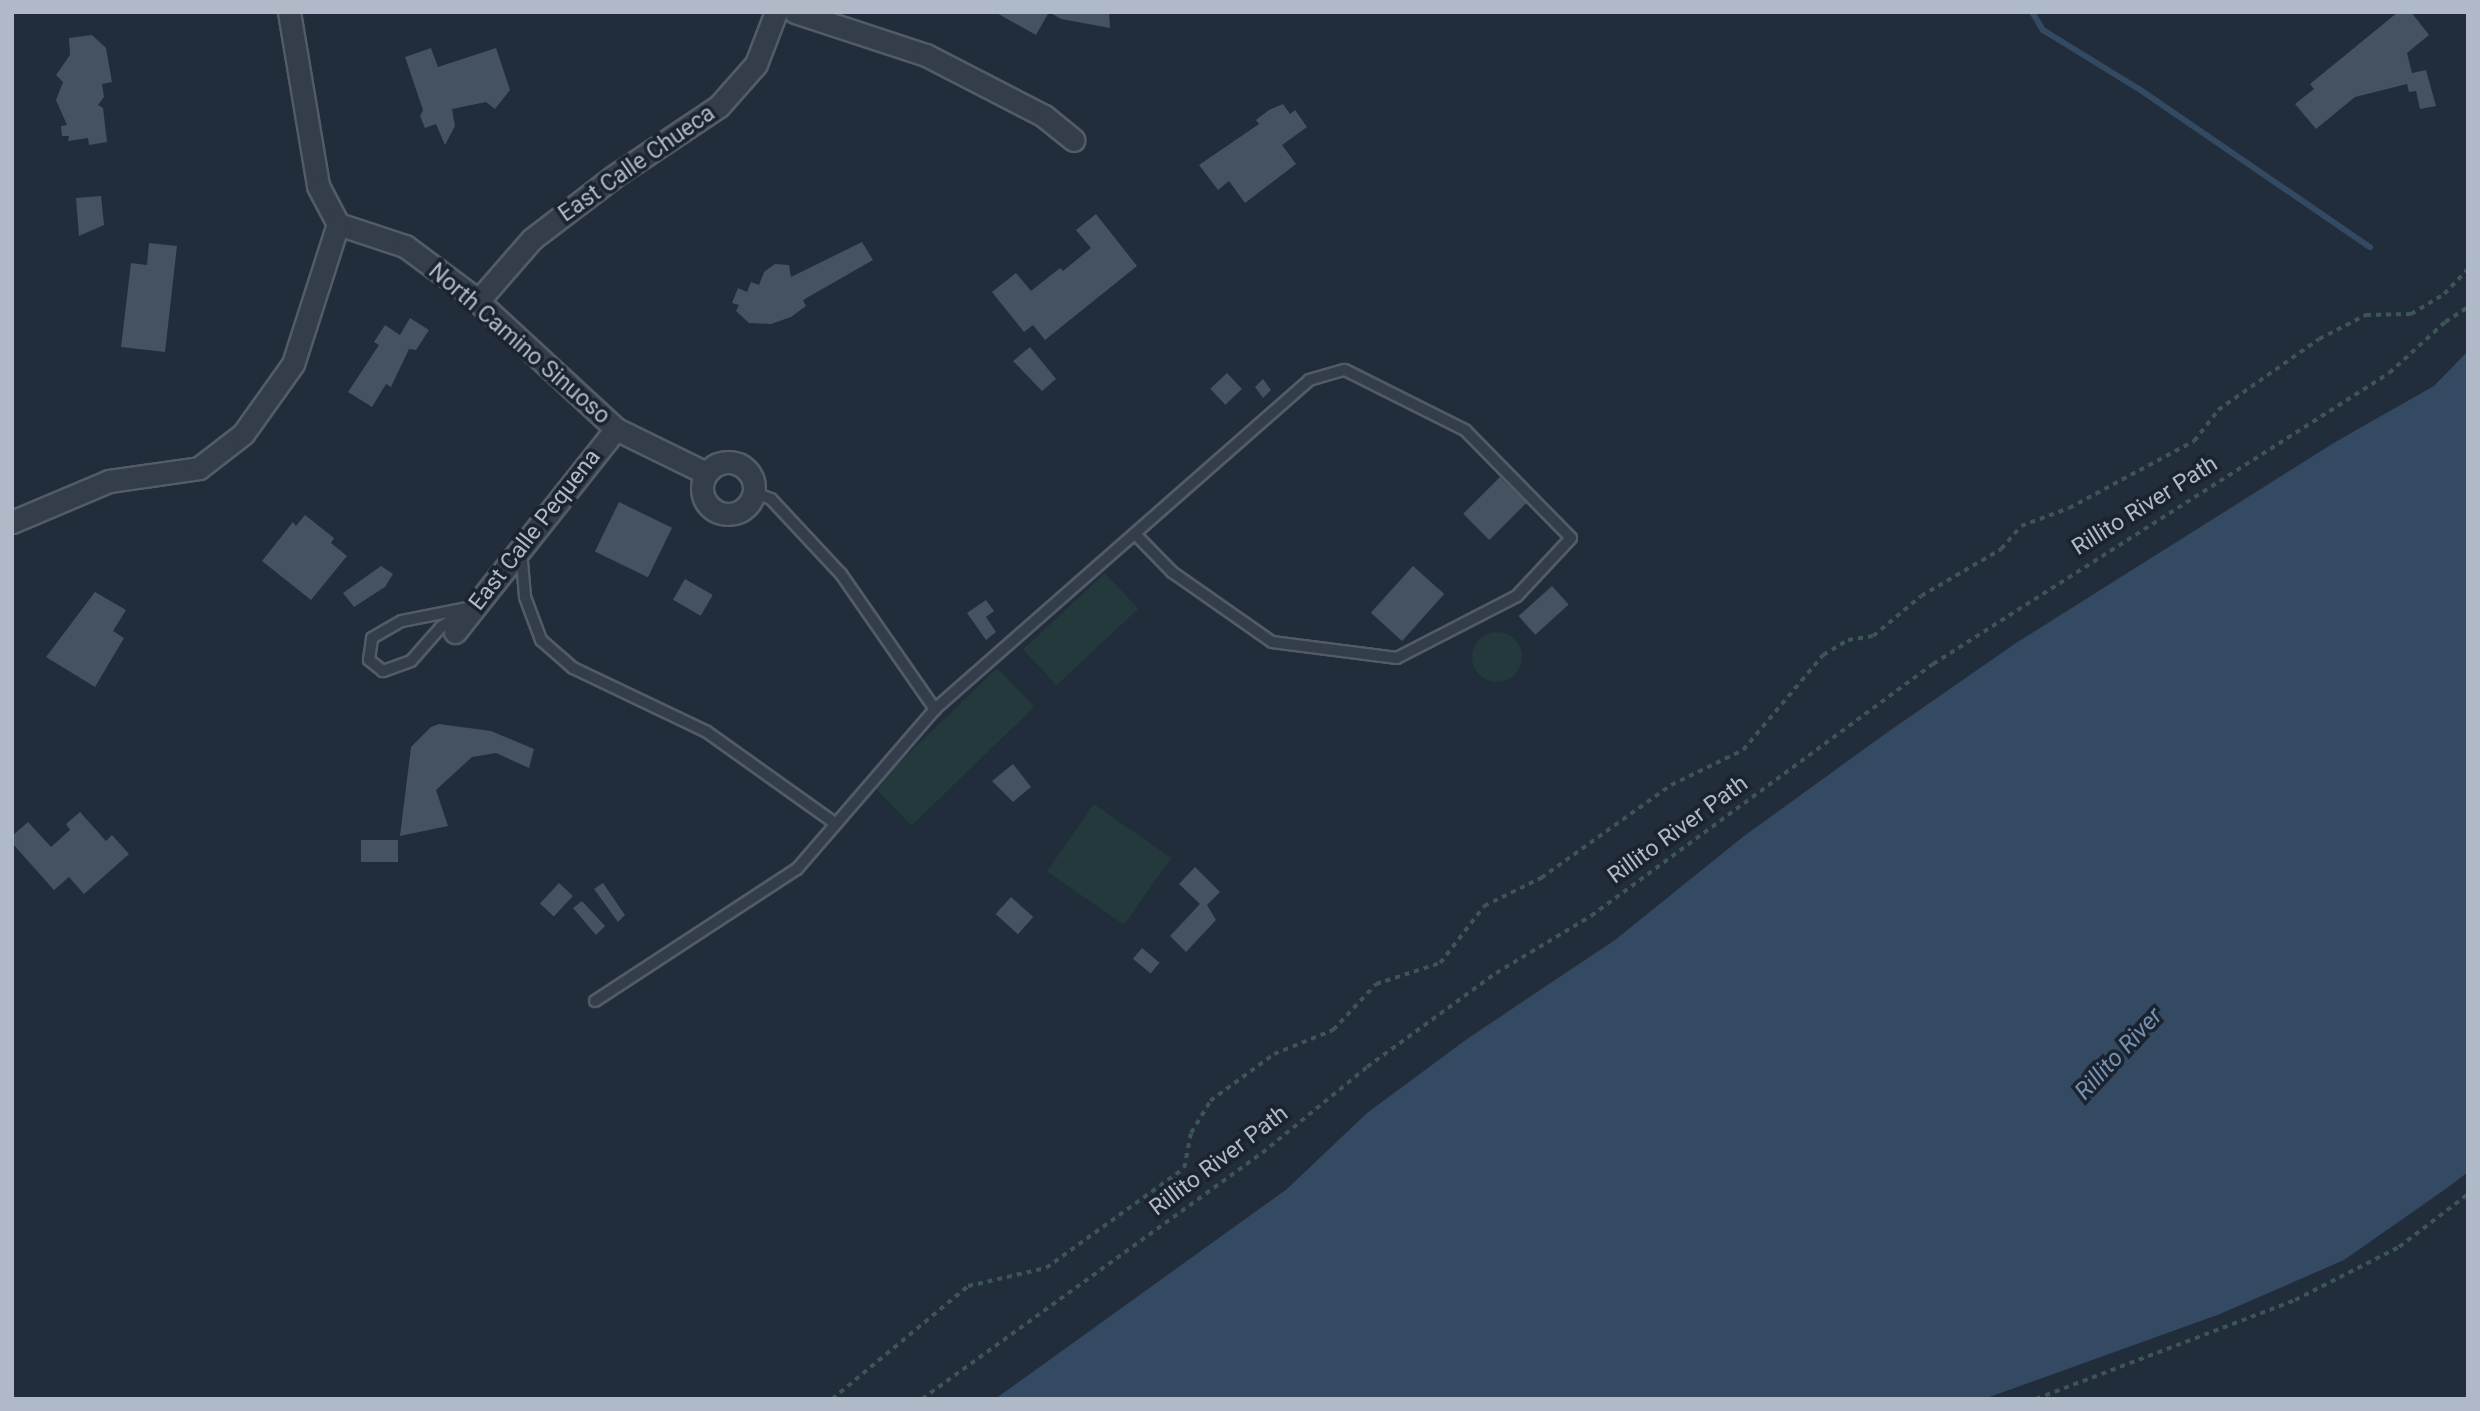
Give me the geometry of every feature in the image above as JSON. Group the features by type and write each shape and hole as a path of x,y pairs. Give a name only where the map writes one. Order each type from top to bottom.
{"street":[{"path":"12,522 109,481 199,468 243,434 293,364 338,224 318,186 289,12"},
{"name":"East Calle Chueca","path":"478,301 532,239 613,177 719,106 756,64 776,12"},
{"path":"795,12 926,55 1044,116 1074,140"},
{"name":"North Camino Sinuoso","path":"338,224 405,246 478,301 616,429 706,473"},
{"name":"East Calle Pequena","path":"455,632 616,429"},
{"path":"721,463 739,464 752,475 754,492 739,512 722,513 704,497 706,473 721,463"}],"lane":[{"path":"595,1001 797,869 935,709 1136,535 1309,380 1345,370 1465,430 1571,538 1517,596 1397,658 1272,642 1172,572 1136,535"},
{"path":"754,492 771,499 841,574 935,709"},
{"path":"521,548 525,597 541,640 573,668 707,732 836,824"},
{"path":"474,606 441,627 411,661 383,671 369,660 372,638 402,621 474,606"}],"path":[{"path":"832,1399 968,1286 1046,1268 1184,1168 1191,1133 1210,1101 1274,1054 1333,1031 1376,984 1440,963 1484,906 1541,878 1671,785 1743,750 1823,655 1848,640 1873,636 1921,596 2001,550 2021,526 2069,508 2194,441 2218,410 2319,338 2366,315 2411,314 2444,294 2468,269"},
{"name":"Rillito River Path","path":"922,1399 1286,1136 1378,1059 1496,973 1591,916 1933,664 2389,373 2437,329 2468,307"},
{"path":"2036,1399 2295,1300 2399,1247 2468,1194"}],"green space":[{"path":"1105,573 1138,609 1057,685 1023,649"},
{"path":"1497,632 1515,639 1522,657 1515,675 1497,682 1479,675 1472,657 1479,639"},
{"path":"997,668 1035,707 912,826 874,787"},
{"path":"1094,804 1171,858 1124,925 1047,871"}],"water":[{"name":"Rillito River","path":"2468,351 2468,1172 2447,1188 2344,1260 2220,1314 1984,1399 995,1399 1287,1189 1367,1113 1467,1039 1615,940 1744,836 1885,734 2016,643 2337,441 2434,386"}],"building":[{"path":"995,12 1049,12 1036,35"},
{"path":"1049,12 1109,12 1110,28 1061,19"},
{"path":"2398,12 2411,12 2429,35 2407,53 2412,73 2426,70 2436,106 2420,109 2416,91 2409,92 2407,84 2355,97 2316,129 2295,104 2314,89 2310,84"},
{"path":"92,35 106,48 112,82 102,84 104,97 98,105 103,108 107,142 89,145 88,138 68,141 69,136 62,136 61,126 67,125 56,100 63,82 56,75 70,55 69,38"},
{"path":"431,48 438,67 496,48 510,90 495,109 486,102 452,109 455,126 445,145 436,124 425,128 420,116 423,110 405,57"},
{"path":"1283,104 1290,114 1295,110 1307,127 1282,145 1296,164 1245,203 1229,181 1218,190 1199,165 1259,124 1256,120 1269,110"},
{"path":"101,196 104,225 79,236 76,198"},
{"path":"1096,214 1137,266 1045,340 1033,325 1024,332 992,292 1016,273 1031,291 1060,268 1063,271 1091,248 1076,230"},
{"path":"862,242 873,260 803,300 806,306 791,317 771,324 749,323 736,311 739,305 732,303 738,288 747,292 751,282 759,285 764,272 775,264 789,265 791,277"},
{"path":"149,243 177,246 165,352 121,347 131,263 147,265"},
{"path":"410,318 429,330 416,350 409,349 391,387 386,384 372,407 348,392 379,345 374,342 385,325 400,335"},
{"path":"1030,347 1056,379 1042,391 1013,361"},
{"path":"1227,373 1242,389 1225,405 1210,389"},
{"path":"1263,379 1271,390 1263,398 1255,387"},
{"path":"1500,477 1526,503 1489,540 1463,514"},
{"path":"619,502 672,528 648,577 595,551"},
{"path":"305,515 334,538 331,543 347,556 311,600 262,561 293,522 296,526"},
{"path":"381,566 393,574 385,587 354,607 343,593"},
{"path":"1413,566 1444,594 1402,641 1371,613"},
{"path":"685,579 713,595 701,616 673,600"},
{"path":"1552,586 1569,605 1535,635 1519,616"},
{"path":"95,592 126,610 113,631 124,638 95,687 46,657"},
{"path":"986,600 994,611 986,617 996,632 986,640 967,613"},
{"path":"439,724 491,731 534,749 529,768 496,753 472,757 436,790 448,826 400,836 411,747 431,727"},
{"path":"1013,764 1031,787 1013,802 992,781"},
{"path":"80,812 106,841 112,835 129,854 84,894 69,877 54,890 12,843 12,836 28,822 51,847 70,830 66,824"},
{"path":"361,840 398,840 398,862 361,862"},
{"path":"1195,867 1220,892 1207,905 1216,920 1186,952 1170,936 1200,904 1179,884"},
{"path":"559,883 573,896 554,916 540,903"},
{"path":"603,883 625,915 618,922 594,889"},
{"path":"1011,897 1033,917 1018,934 996,914"},
{"path":"582,901 605,926 596,935 573,908"},
{"path":"1142,948 1160,963 1151,974 1133,959"}],"waterway":[{"path":"2032,12 2043,30 2139,89 2370,247"}]}
